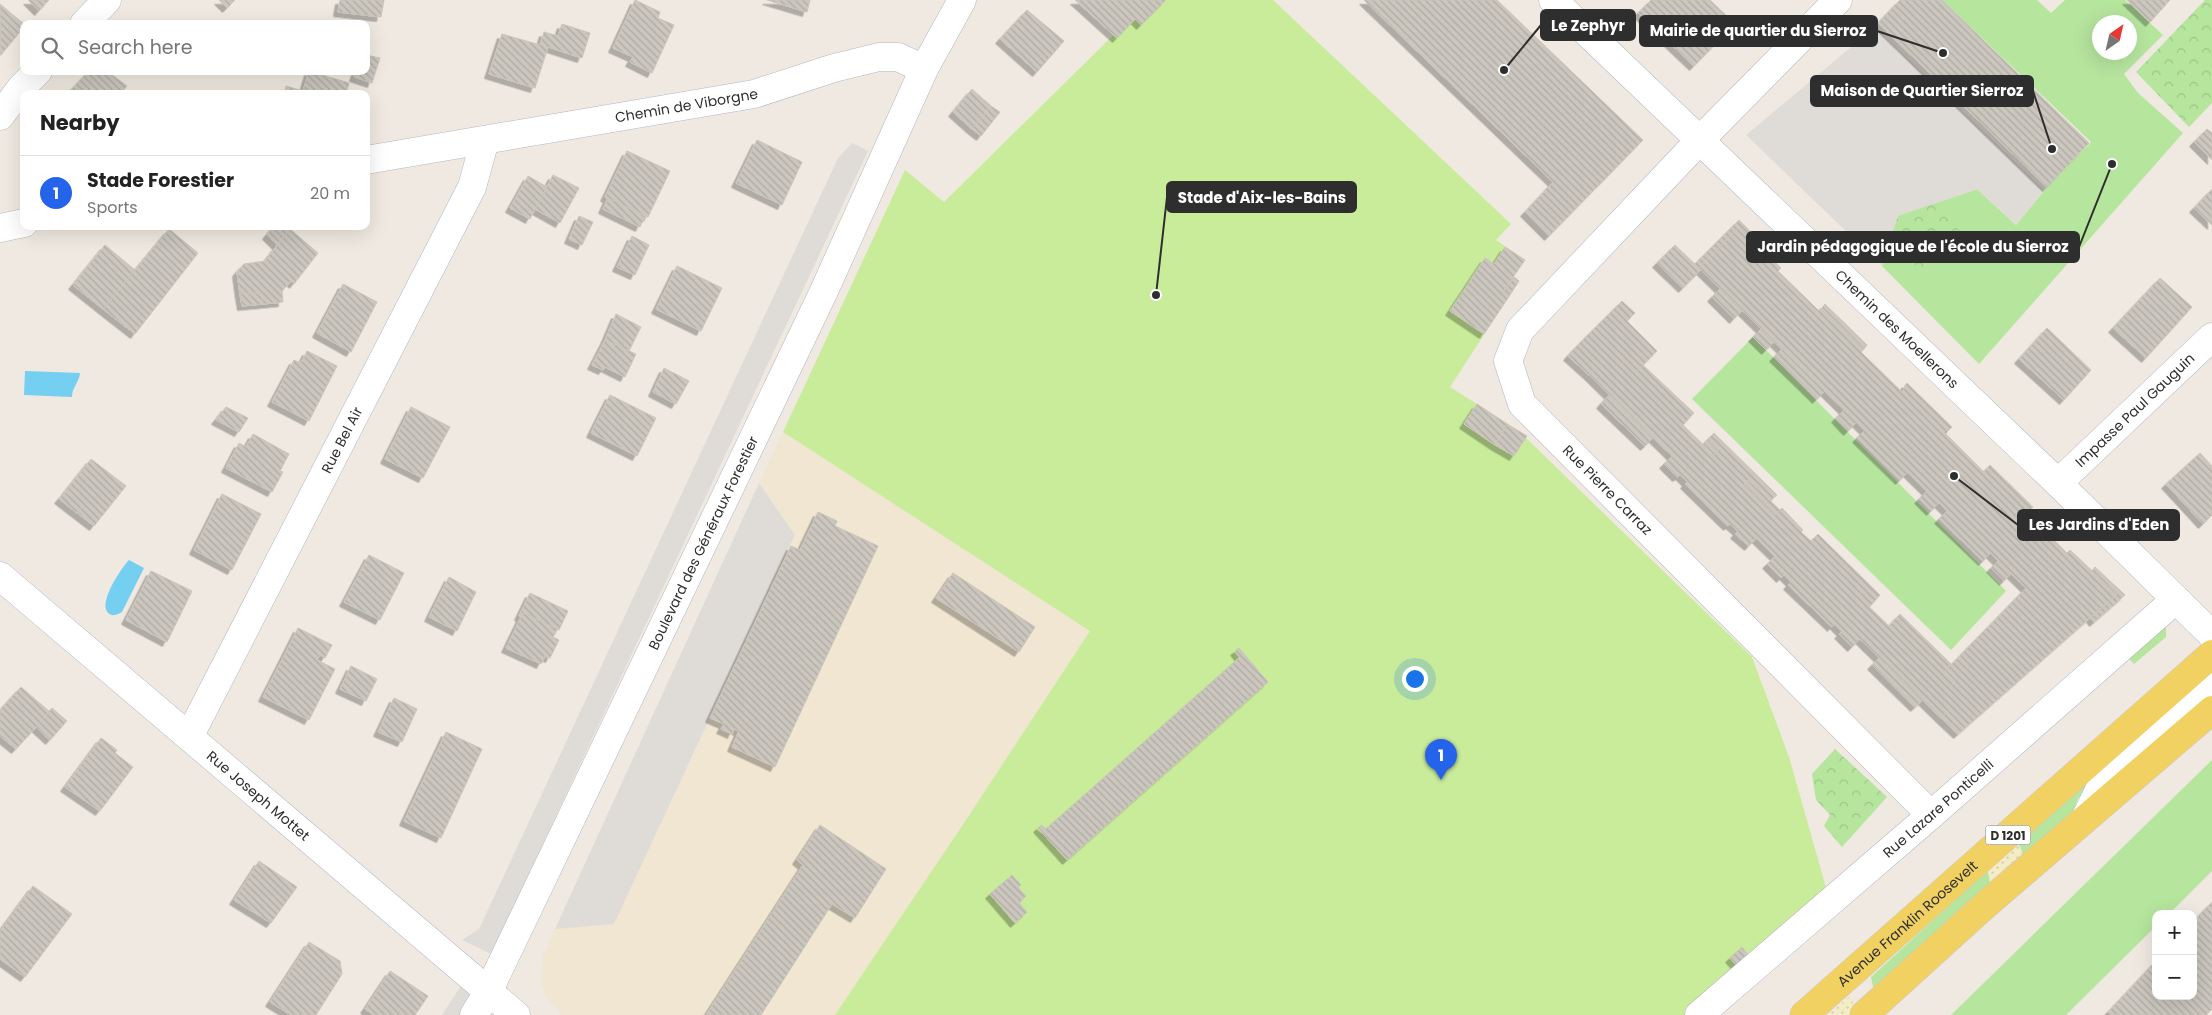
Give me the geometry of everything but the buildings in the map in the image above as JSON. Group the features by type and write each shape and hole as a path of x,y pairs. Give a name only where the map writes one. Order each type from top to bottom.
{"main road":[{"name":"Avenue Franklin Roosevelt","path":"1804,1015 2212,654"},
{"name":"D 1201","path":"1864,1015 1983,907 2212,710"}],"street":[{"path":"88,20 106,0"},
{"path":"924,69 962,0"},
{"name":"Chemin des Moellerons","path":"1553,0 2058,483 2204,627"},
{"name":"Rue Pierre Carraz","path":"1838,0 1699,141 1520,330 1508,361 1522,404 1931,815"},
{"name":"Chemin de Viborgne","path":"370,159 754,94 834,68 879,57 898,57 924,69"},
{"name":"Boulevard des Généraux Forestier","path":"474,1015 488,992 820,300 924,69"},
{"path":"0,116 21,88 34,75"},
{"name":"Rue Bel Air","path":"189,737 472,187 485,140"},
{"path":"0,228 20,224"},
{"name":"Impasse Paul Gauguin","path":"2058,483 2212,337"},
{"name":"Rue Joseph Mottet","path":"0,576 516,1015"},
{"name":"Rue Lazare Ponticelli","path":"1699,1015 1931,815 2176,599"},
{"path":"2085,819 2100,786 2212,686"}],"shaded area":[{"path":"1875,27 2044,190 2016,225 1977,189 1898,216 1882,266 1746,135"},
{"path":"852,143 868,151 491,954 462,940 479,929 838,158"},
{"path":"783,432 1090,631 918,893 835,1015 562,1015 546,997 541,983 543,957 555,929 614,923 795,535 759,483"},
{"path":"759,483 795,535 614,924 555,929"},
{"path":"468,975 474,1015 442,1015"}],"green space":[{"path":"1149,0 1273,0 1511,224 1496,240 1525,260 1514,276 1519,281 1450,387 1527,436 1526,438 1752,657 1789,757 1827,891 1687,1015 835,1015 1090,631 783,432 905,170 944,202"},
{"path":"1942,0 2037,0 2051,13 2065,0 2125,0 2163,35 2124,74 2138,93 2183,133 1979,364 1882,266 1898,216 1977,189 2016,225 2047,187 2091,142"},
{"path":"2205,0 2212,0 2212,103 2189,127 2136,72"},
{"path":"1917,188 1963,234 1927,269 1883,255 1892,210"},
{"path":"1753,337 2006,591 1951,650 1692,399"},
{"path":"2163,624 2166,626 2166,637 2134,664 2123,652"},
{"path":"2164,719 2078,798 2069,824 2026,860 2019,845 2070,796"},
{"path":"1835,749 1887,797 1842,847 1824,826 1830,815 1816,800 1812,774"},
{"path":"2212,760 2212,871 2173,910 2152,910 2152,930 2066,1015 1951,1015"},
{"path":"1988,870 1991,889 1875,996 1871,977"}],"sand":[{"path":"2019,845 2026,860 1991,889 1988,870"},
{"path":"1851,995 1856,1015 1828,1015"}],"water":[{"path":"25,371 80,373 72,397 24,395"},
{"path":"129,560 144,568 122,612 112,615 107,611 107,597"}],"place":[{"name":"Mairie de quartier du Sierroz","path":"1943,53"},
{"name":"Le Zephyr","path":"1504,70"},
{"name":"Maison de Quartier Sierroz","path":"2052,149"},
{"name":"Jardin pédagogique de l'école du Sierroz","path":"2112,164"},
{"name":"Stade d'Aix-les-Bains","path":"1156,295"},
{"name":"Les Jardins d'Eden","path":"1954,476"},
{"name":"Stade Forestier","path":"1441,780"}]}
